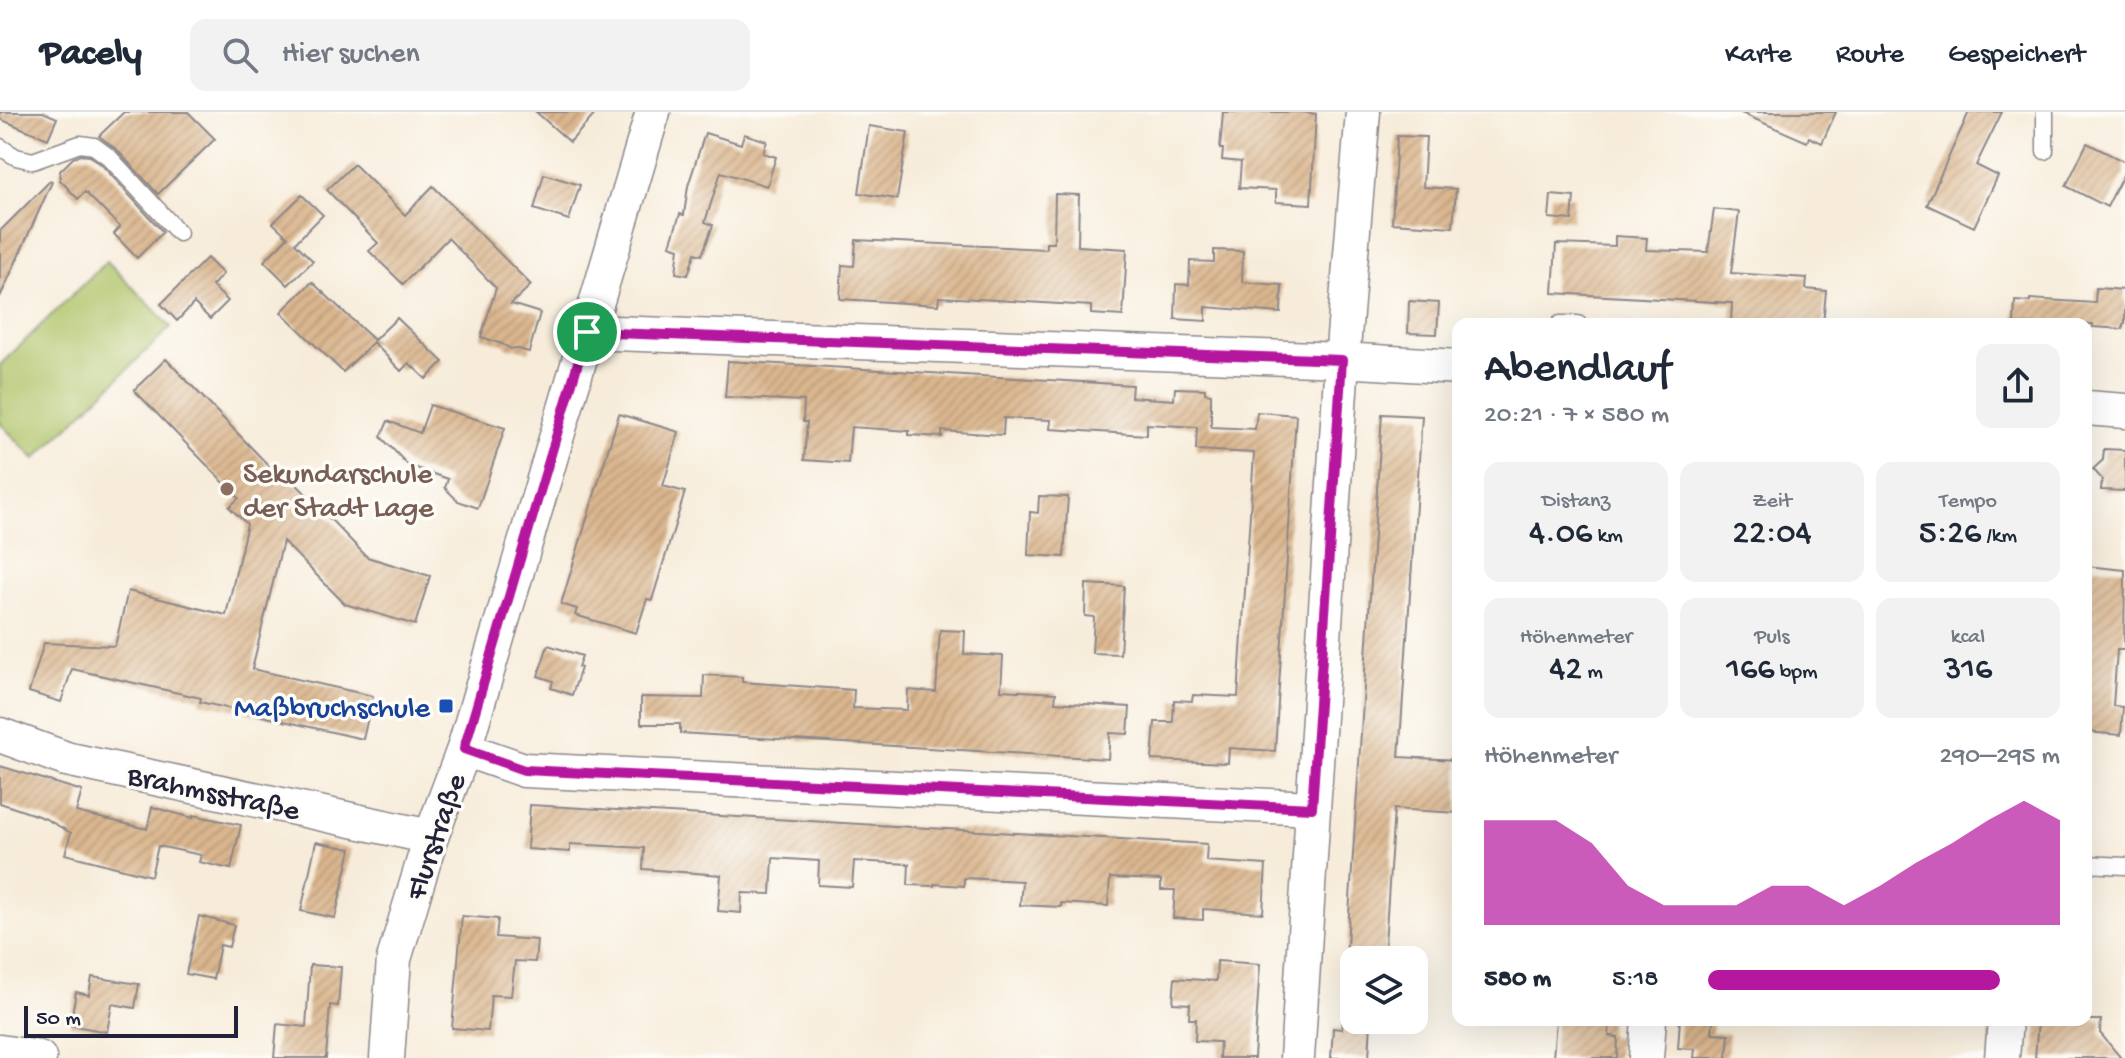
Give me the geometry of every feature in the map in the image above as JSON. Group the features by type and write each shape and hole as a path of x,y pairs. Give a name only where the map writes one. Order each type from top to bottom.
{"street":[{"name":"Flurstraße","path":"387,1058 394,959 431,837 464,749 653,112"},
{"path":"1297,1058 1342,360 1363,112"},
{"path":"587,332 1452,367"},
{"path":"2092,408 2125,411"},
{"name":"Brahmsstraße","path":"0,735 66,759 431,837"},
{"path":"464,749 524,770 1312,808"},
{"path":"1646,1058 1649,1026"},
{"path":"2002,1058 2005,1026"},
{"path":"0,1052 39,1058"}],"lane":[{"path":"2045,112 2045,151"},
{"path":"0,147 16,157 33,161 80,144 94,146 109,157 179,233"},
{"path":"2092,864 2125,866"}],"green space":[{"path":"107,261 171,327 35,459 0,423 0,365"}],"building":[{"path":"0,112 43,112 57,118 48,139 0,119"},
{"path":"124,112 188,112 215,139 158,194 117,150 99,136"},
{"path":"536,112 597,112 570,142"},
{"path":"1223,112 1316,114 1311,204 1276,202 1276,190 1239,188 1241,162 1222,160"},
{"path":"1739,112 1836,112 1822,143 1809,137 1807,142"},
{"path":"1969,112 2002,112 1976,165 1998,176 1974,227 1927,205"},
{"path":"869,126 908,132 897,199 859,193"},
{"path":"705,133 741,144 744,134 767,141 763,153 776,157 767,186 721,172 705,222 713,225 702,255 695,253 688,275 676,273 679,248 670,245 680,214 684,215 688,186"},
{"path":"1397,136 1426,137 1423,187 1456,189 1453,227 1392,223"},
{"path":"2087,143 2125,162 2125,171 2107,207 2066,186"},
{"path":"90,156 102,165 163,232 137,258 114,234 120,227 85,192 78,199 60,180 60,171 73,158"},
{"path":"354,164 405,215 433,186 531,285 511,304 540,313 529,352 511,349 481,337 496,288 448,238 403,284 369,251 378,243 327,190"},
{"path":"544,174 580,185 569,220 534,209"},
{"path":"52,182 0,297 0,231"},
{"path":"1055,194 1079,195 1078,246 1127,249 1123,316 1091,314 1091,306 996,300 939,297 938,305 840,299 842,265 854,266 856,240 1046,249 1046,243 1054,243"},
{"path":"302,195 323,215 295,243 313,261 288,285 264,261 288,237 273,223"},
{"path":"1551,195 1574,197 1572,220 1549,218"},
{"path":"1714,209 1739,212 1731,273 1807,278 1806,289 1826,291 1824,318 1731,318 1732,303 1553,293 1556,244 1615,246 1615,236 1647,238 1646,250 1708,252"},
{"path":"1214,250 1243,251 1242,282 1282,285 1281,313 1206,307 1206,321 1175,319 1176,284 1189,285 1190,261 1214,262"},
{"path":"207,258 223,274 212,286 228,301 210,319 194,303 177,321 161,304"},
{"path":"312,282 374,340 397,318 443,362 426,379 409,363 401,371 373,342 343,372 281,312"},
{"path":"2096,288 2125,290 2123,329 2093,327 2092,318 2014,318 2015,301 2095,303"},
{"path":"1409,301 1439,303 1437,334 1408,333"},
{"path":"166,359 271,468 276,463 367,557 430,576 415,625 345,604 283,541 252,669 373,696 363,739 72,669 61,702 29,692 44,643 115,646 128,591 226,615 247,524 229,507 239,498 134,390"},
{"path":"728,361 1132,385 1131,397 1174,400 1175,388 1205,389 1205,393 1211,394 1211,427 1255,429 1257,412 1296,415 1275,751 1229,748 1228,763 1152,760 1155,722 1173,722 1174,700 1192,701 1193,695 1238,697 1254,453 1196,450 1197,427 1147,424 1147,435 1050,429 1051,420 1004,418 1003,435 942,431 942,437 851,427 848,463 804,460 807,422 803,422 804,401 725,397"},
{"path":"430,405 505,428 478,508 458,501 445,488 448,479 408,465 381,437 388,421 420,433"},
{"path":"619,414 679,432 663,486 685,492 652,600 647,599 636,633 575,615 577,609 561,604"},
{"path":"1382,414 1422,416 1399,757 1452,760 1452,813 1394,809 1385,946 1347,946"},
{"path":"2104,449 2125,450 2125,491 2101,490 2102,479 2093,469 2103,460"},
{"path":"1039,496 1068,497 1064,557 1028,555 1030,512 1038,513"},
{"path":"2092,567 2125,570 2124,650 2117,650 2113,706 2123,707 2121,735 2092,733"},
{"path":"1086,584 1124,586 1120,654 1092,653 1094,617 1085,616"},
{"path":"940,630 965,631 964,654 1003,656 1001,690 1056,693 1055,702 1130,707 1128,734 1110,733 1108,759 680,733 680,724 641,724 641,697 703,698 704,675 742,677 742,682 854,690 853,708 907,710 908,690 936,692"},
{"path":"548,645 582,656 572,695 551,688 553,681 538,676"},
{"path":"0,766 82,791 76,812 147,829 152,807 193,818 193,815 241,825 231,869 199,862 201,855 158,846 151,876 65,854 71,833 44,818 0,803"},
{"path":"530,805 1207,844 1206,861 1266,865 1263,913 1203,909 1203,920 1173,918 1175,890 1161,890 1161,880 1110,878 1108,906 1061,903 1061,907 1020,905 1022,881 964,878 964,886 908,885 909,864 854,861 852,887 818,885 819,861 773,858 771,894 742,893 741,913 718,911 721,875 643,869 644,848 570,844 570,852 527,849"},
{"path":"316,842 351,849 335,918 301,911"},
{"path":"199,916 234,925 229,947 220,945 213,979 186,974"},
{"path":"462,916 498,919 496,937 537,940 535,962 515,961 511,996 491,995 488,1031 452,1028"},
{"path":"1217,961 1260,964 1254,1058 1219,1058 1220,1042 1195,1041 1196,1019 1189,1019 1190,1004 1173,1003 1175,978 1216,981"},
{"path":"310,965 341,967 338,1006 330,1005 326,1058 274,1058 277,1024 306,1027"},
{"path":"92,977 139,984 135,1008 112,1004 107,1032 70,1025 76,992 89,995"},
{"path":"2092,1020 2101,1020 2100,1033 2121,1058 2035,1058 2038,1026 2092,1026"},
{"path":"1556,1026 1610,1026 1609,1036 1618,1037 1617,1058 1553,1058"},
{"path":"1680,1026 1713,1026 1712,1033 1729,1034 1727,1058 1694,1058 1695,1049 1678,1048"},
{"path":"1333,1028 1340,1029 1340,1034 1370,1034 1369,1058 1331,1058"}],"place":[{"name":"Sekundarschule der Stadt Lage","path":"227,489"},
{"name":"Maßbruchschule","path":"446,706"}],"route":[{"path":"587,332 1342,360 1312,808 524,770 464,749 587,332"}]}
